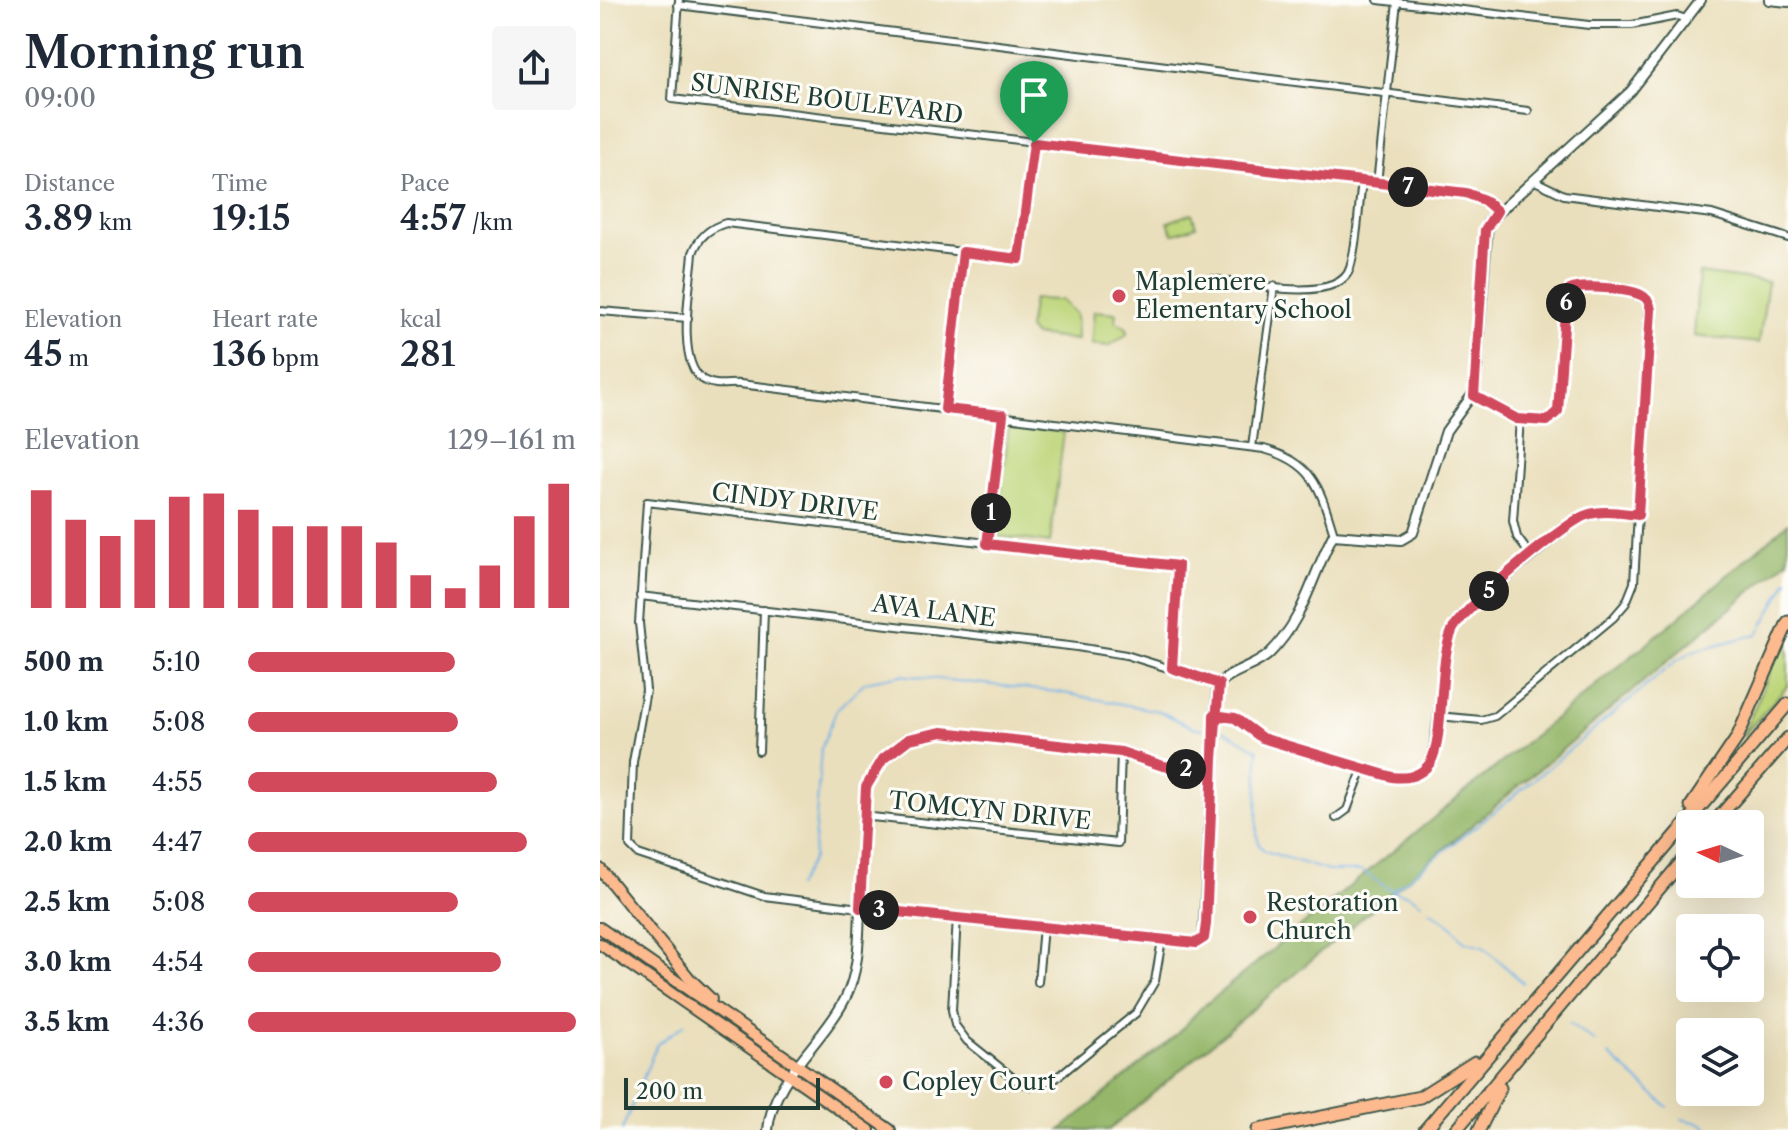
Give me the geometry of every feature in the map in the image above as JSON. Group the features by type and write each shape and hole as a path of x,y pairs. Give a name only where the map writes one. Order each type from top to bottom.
{"highway":[{"path":"1641,874 1717,771 1737,738 1788,622"},
{"path":"1425,1130 1788,704"},
{"path":"1725,810 1788,738"},
{"path":"1456,1130 1512,1068 1676,869"},
{"path":"1258,1130 1420,1097 1465,1071 1503,1038"},
{"path":"1479,1130 1512,1068"}],"main road":[{"path":"600,869 689,978 729,1017"},
{"path":"600,928 890,1130"},
{"path":"600,944 869,1130"}],"street":[{"path":"1378,0 1589,25 1632,25 1677,16 1686,19"},
{"path":"1334,534 1401,540 1413,533 1446,431 1474,396 1485,230 1497,211 1631,91 1701,0"},
{"path":"1769,0 1788,2"},
{"path":"678,2 1528,111"},
{"name":"SUNRISE BOULEVARD","path":"678,2 672,99 1466,193 1484,200 1497,211"},
{"path":"1377,183 1397,2"},
{"path":"860,908 1196,943 1204,938 1214,715 1219,684 1258,663 1286,635 1306,601 1334,534 1324,497 1306,470 1286,457 1252,447 740,384 713,384 698,376 688,358 688,318 696,246 705,233 726,223 1019,259 1034,143"},
{"path":"1533,180 1564,195 1712,214 1788,238"},
{"path":"1212,279 1317,290 1344,279 1350,270 1362,182"},
{"path":"945,409 963,252"},
{"path":"1252,447 1274,286"},
{"path":"1438,716 1481,720 1495,716 1613,618 1626,603 1634,583 1651,310 1643,296 1582,286 1570,290 1566,298 1558,411 1547,421 1520,419 1474,396"},
{"path":"600,311 688,318"},
{"path":"987,544 1003,415"},
{"path":"1520,419 1513,521 1517,537 1531,556"},
{"name":"CINDY DRIVE","path":"860,908 792,901 745,891 638,854 629,842 633,762 646,690 640,596 647,502 1178,566 1172,668"},
{"path":"1214,715 1235,718 1262,738 1363,768 1400,778 1419,773 1432,757 1447,651 1455,624 1531,556 1587,515 1605,512 1638,515"},
{"name":"AVA LANE","path":"640,596 1077,647 1172,668 1219,684"},
{"path":"759,751 764,610"},
{"path":"768,1130 773,1105 850,988 860,908 862,816 866,787 876,767 900,745 920,736 942,732 1121,752 1163,766 1212,771"},
{"name":"TOMCYN DRIVE","path":"862,816 1118,843 1121,752"},
{"path":"1336,818 1347,810 1363,768"},
{"path":"957,916 952,1010 955,1025 967,1041 1017,1081 1031,1086 1055,1079 1136,1013 1155,981 1162,940"},
{"path":"1038,982 1043,927"}],"green space":[{"path":"1192,213 1196,226 1173,234 1168,222"},
{"path":"1699,273 1768,282 1759,343 1694,336"},
{"path":"1033,299 1061,300 1076,314 1077,340 1033,335 1028,329"},
{"path":"1094,311 1116,313 1115,321 1127,328 1127,334 1109,346 1091,344"},
{"path":"1009,426 1064,432 1050,543 996,536"},
{"path":"1788,523 1788,560 1109,1130 1061,1130 1176,1035 1200,1009 1673,622"},
{"path":"1788,630 1788,685 1742,737"}],"waterway":[{"path":"1392,891 1508,801 1676,661 1693,651 1758,634 1788,580"},
{"path":"797,887 813,858 821,749 837,709 865,682 901,675 1058,692 1159,711 1203,729"},
{"path":"1224,730 1258,750 1257,835 1259,845 1265,851 1328,871 1362,871 1392,891 1409,895 1421,903"},
{"path":"1430,910 1453,927 1464,941 1483,946 1523,983"},
{"path":"1569,1023 1595,1042"},
{"path":"622,1130 657,1044 685,1024"},
{"path":"1609,1055 1668,1107"},
{"path":"1682,1119 1703,1124 1709,1130"}],"place":[{"name":"Maplemere Elementary School","path":"1119,296"},
{"name":"Restoration Church","path":"1250,917"},
{"name":"Copley Court","path":"886,1082"}],"route":[{"path":"1034,143 1019,259 963,252 945,409 1003,415 987,544 1178,566 1172,668 1219,684 1216,690 1214,715 1212,771 1163,766 1127,752 942,732 909,739 883,759 866,787 860,908 1196,943 1203,939 1206,924 1212,771 1213,737 1214,715 1235,718 1262,738 1392,777 1407,778 1424,769 1430,763 1435,748 1448,642 1460,616 1578,519 1597,512 1638,515 1650,305 1647,298 1638,293 1582,286 1570,290 1566,298 1556,416 1547,421 1517,419 1474,396 1485,230 1497,211 1484,200 1466,193 1034,143"}]}
